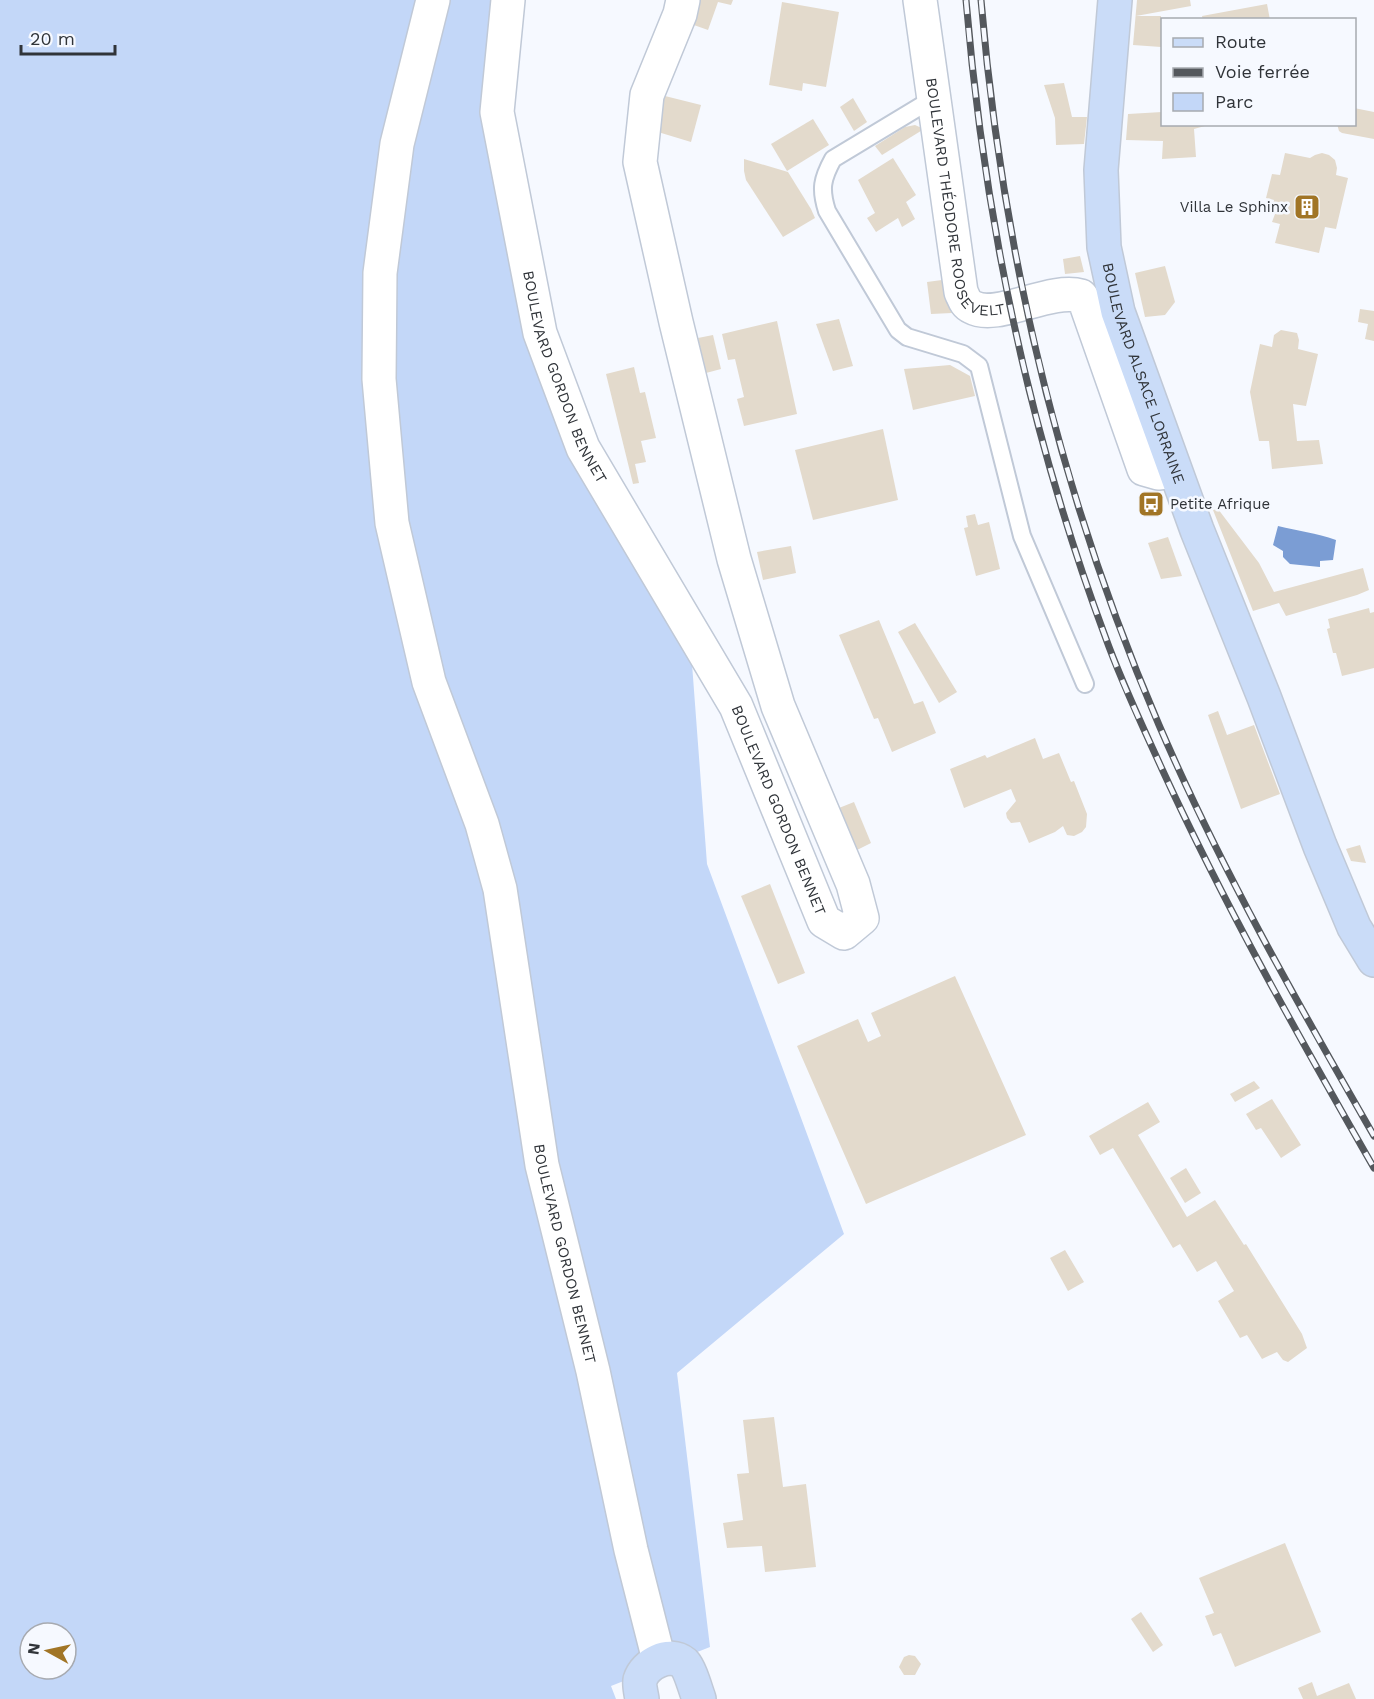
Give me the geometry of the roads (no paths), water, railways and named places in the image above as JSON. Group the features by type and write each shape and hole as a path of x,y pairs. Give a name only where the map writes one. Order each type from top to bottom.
{"main road":[{"name":"BOULEVARD ALSACE LORRAINE","path":"1115,0 1101,170 1104,247 1118,312 1175,471 1320,846 1354,927 1374,960"},
{"path":"642,1699 639,1682 645,1669 659,1660 678,1661 686,1665 699,1699"}],"street":[{"name":"BOULEVARD GORDON BENNET","path":"433,0 397,144 381,273 380,379 392,523 429,682 482,824 500,889 542,1165 593,1371 629,1539 659,1660"},
{"name":"BOULEVARD GORDON BENNET","path":"508,0 497,112 540,333 583,448 736,706 824,921 844,933 862,918 853,884 778,706 734,559 676,322 640,162 647,95 680,14 682,0"},
{"name":"BOULEVARD THÉODORE ROOSEVELT","path":"920,0 965,302 972,307 989,311 1064,294 1081,296 1086,304 1144,469 1158,473 1175,471"}],"lane":[{"path":"934,98 833,159 825,173 821,193 827,211 898,330 907,337 963,354 979,366 1022,536 1085,684"}],"water":[{"path":"1278,526 1336,540 1333,560 1320,561 1320,567 1290,564 1283,557 1283,551 1273,545"}],"railway":[{"path":"966,0 985,162 1014,323 1032,402 1078,559 1118,670 1186,820 1264,971 1374,1168"},
{"path":"981,0 1004,186 1020,278 1041,370 1092,550 1159,725 1208,830 1288,985 1374,1136"}],"place":[{"name":"Villa Le Sphinx","path":"1307,207"},
{"name":"Petite Afrique","path":"1151,504"}]}
